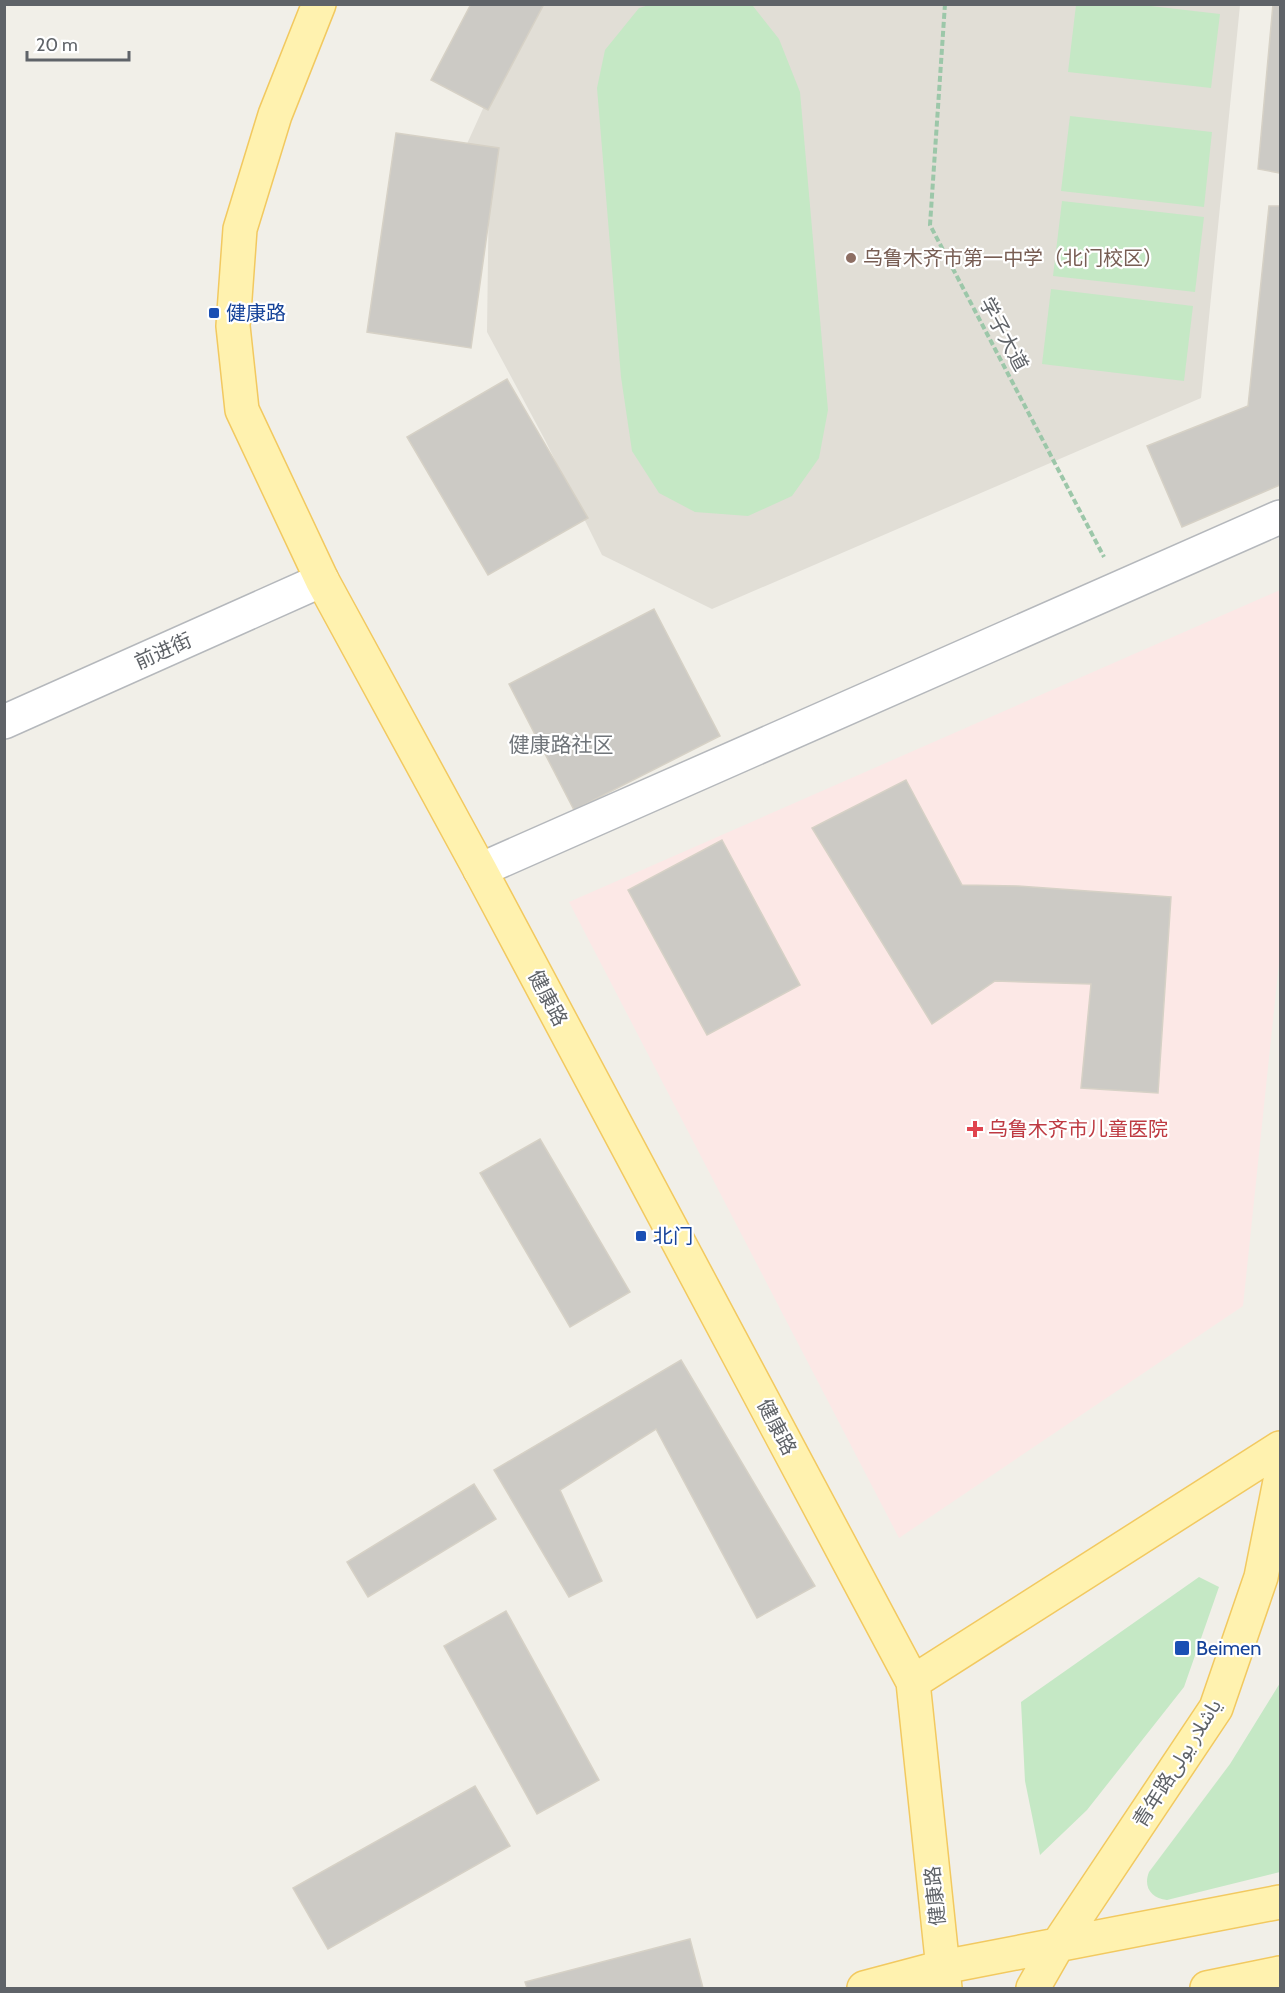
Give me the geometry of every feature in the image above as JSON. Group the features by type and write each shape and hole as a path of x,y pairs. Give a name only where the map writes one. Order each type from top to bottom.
{"main road":[{"name":"健康路","path":"319,4 275,115 240,229 234,326 242,410 318,570 913,1682 944,1978"},
{"path":"913,1682 1281,1448"},
{"name":"青年路ياشلار يولى","path":"1033,1989 1057,1946 1216,1707 1261,1577 1281,1481"},
{"path":"864,1989 944,1978 1057,1946 1281,1902"},
{"path":"1207,1989 1281,1973"}],"street":[{"path":"480,870 1281,518"},
{"name":"前进街","path":"4,700 318,570"},
{"name":"前进街","path":"4,722 318,570"}],"path":[{"name":"学子大道","path":"945,4 930,225 1120,588"}],"shaded area":[{"name":"乌鲁木齐市第一中学（北门校区）","path":"530,5 1240,5 1201,398 712,609 602,555 545,440 487,332 489,184 461,157"},
{"name":"乌鲁木齐市儿童医院","path":"1280,590 1280,953 1243,1306 899,1538 569,902"}],"green space":[{"path":"649,5 753,6 779,39 800,92 828,410 819,458 792,496 748,516 695,512 659,493 632,451 621,377 597,88 605,50 639,8"},
{"path":"1076,5 1142,5 1220,14 1211,88 1068,72"},
{"path":"1070,116 1212,132 1204,207 1061,191"},
{"path":"1062,201 1204,217 1195,292 1053,276"},
{"path":"1051,289 1193,306 1184,381 1042,364"},
{"path":"1199,1577 1219,1587 1184,1687 1087,1810 1040,1855 1025,1781 1021,1702"},
{"path":"1280,1683 1280,1872 1167,1900 1157,1897 1148,1887 1149,1872 1230,1764"}],"building":[{"path":"471,4 544,4 488,110 431,80"},
{"path":"1273,4 1280,4 1280,173 1258,169"},
{"path":"396,133 499,148 471,348 367,332"},
{"path":"1269,206 1280,206 1280,485 1182,527 1147,446 1248,406"},
{"path":"507,379 588,518 488,575 407,437"},
{"path":"654,609 720,736 574,810 509,684"},
{"path":"906,780 962,885 1018,886 1171,897 1158,1093 1081,1088 1091,984 995,981 932,1024 812,828"},
{"path":"722,840 800,985 707,1035 628,890"},
{"path":"540,1139 630,1292 570,1327 480,1173"},
{"path":"681,1360 815,1586 757,1618 656,1429 560,1490 602,1581 569,1597 494,1470"},
{"path":"474,1484 496,1519 368,1597 347,1562"},
{"path":"506,1611 599,1780 537,1814 444,1646"},
{"path":"475,1786 510,1846 328,1949 293,1888"},
{"path":"690,1939 703,1988 527,1988 525,1982"}],"place":[{"name":"乌鲁木齐市第一中学（北门校区）","path":"851,258"},
{"name":"健康路","path":"214,313"},
{"name":"乌鲁木齐市儿童医院","path":"975,1129"},
{"name":"北门","path":"641,1236"},
{"name":"Beimen","path":"1182,1648"}],"district":[{"name":"健康路社区","path":"561,744"}]}
